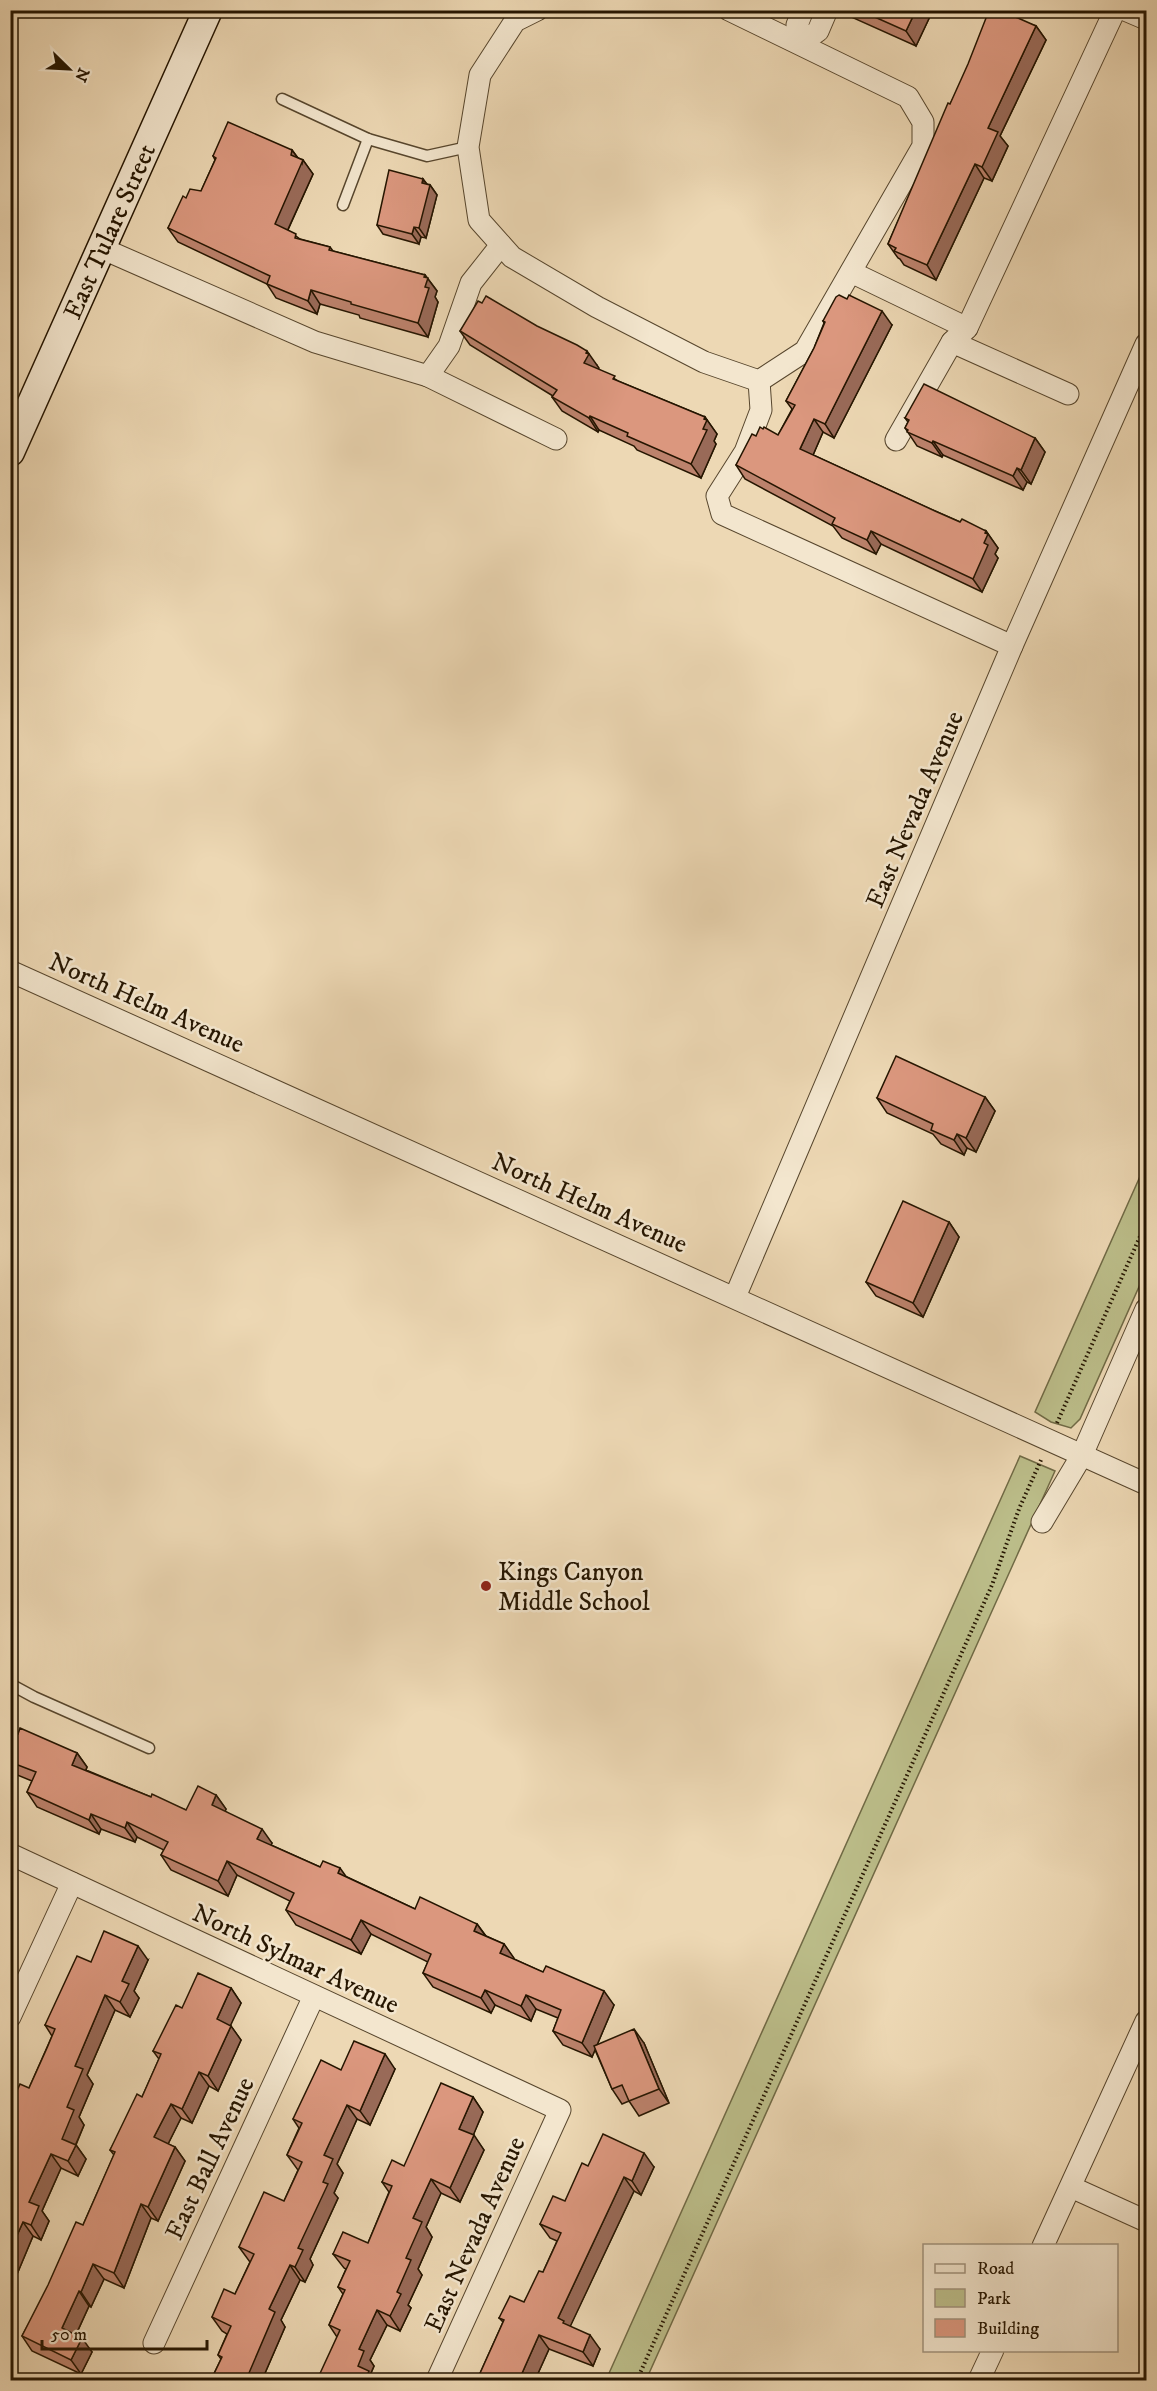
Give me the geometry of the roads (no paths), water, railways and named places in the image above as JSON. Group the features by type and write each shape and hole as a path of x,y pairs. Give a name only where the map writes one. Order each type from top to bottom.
{"main road":[{"name":"East Tulare Street","path":"10,452 208,10"}],"street":[{"path":"537,10 510,16 480,75 468,147 479,220 512,257 597,307 704,362 759,381"},
{"path":"729,10 803,43 908,97 923,122 923,146 805,351 759,381"},
{"path":"803,10 796,25 803,43"},
{"path":"803,43 818,31 827,10"},
{"path":"896,440 959,335 1115,10"},
{"path":"1125,10 1146,20"},
{"path":"428,376 449,346 471,283 501,245"},
{"path":"101,249 315,342 428,376 556,439"},
{"path":"850,272 1068,394"},
{"name":"East Nevada Avenue","path":"735,1297 1012,646 1146,344"},
{"path":"759,381 761,410 746,452 717,496 722,514 1012,646"},
{"name":"North Helm Avenue","path":"10,971 1146,1484"},
{"path":"1042,1522 1082,1455 1146,1309"},
{"name":"North Sylmar Avenue","path":"10,1854 560,2110"},
{"path":"10,2017 72,1883"},
{"name":"East Ball Avenue","path":"154,2343 314,1996"},
{"path":"1044,2244 1146,2021"},
{"name":"East Nevada Avenue","path":"437,2380 560,2110"},
{"path":"1071,2187 1146,2220"},
{"path":"979,2380 992,2352"}],"lane":[{"path":"282,99 368,139 427,156 468,147"},
{"path":"343,205 368,139"},
{"path":"10,1684 149,1748"}],"place":[{"name":"Kings Canyon Middle School","path":"486,1586"}]}
